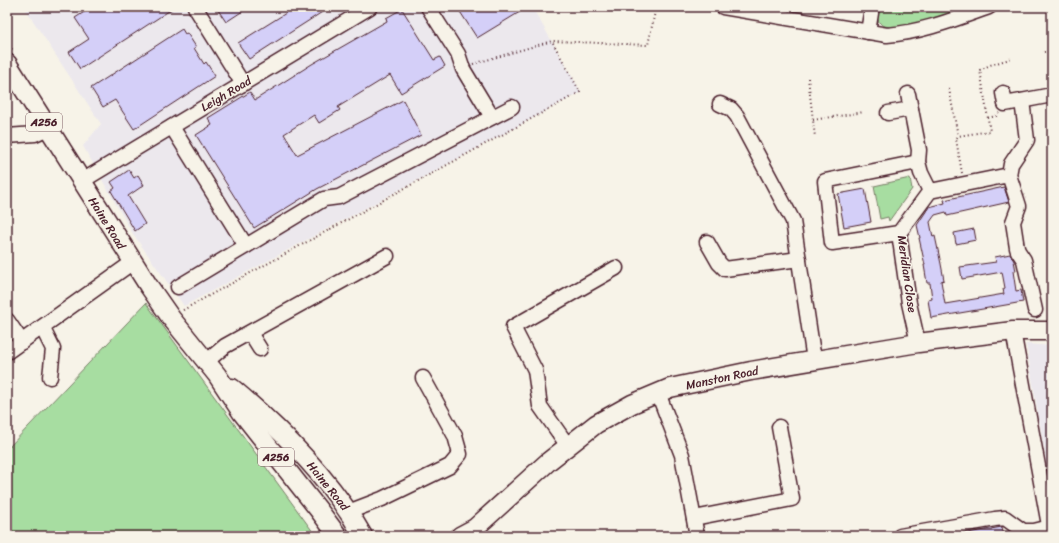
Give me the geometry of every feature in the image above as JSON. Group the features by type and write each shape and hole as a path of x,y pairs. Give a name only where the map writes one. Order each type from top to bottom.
{"main road":[{"name":"Haine Road","path":"7,63 133,262 171,318 217,375 242,413 338,536"},
{"name":"Manston Road","path":"1013,331 1037,321 1052,320"},
{"name":"Manston Road","path":"468,533 549,461 596,424 670,388 751,371 918,343 1013,331 1052,330"},
{"name":"Haine Road","path":"217,375 260,412 282,434 323,479 350,513 364,536"}],"street":[{"path":"195,7 243,84"},
{"path":"428,7 458,54 462,67 492,117"},
{"path":"723,7 779,11 868,32 887,34 925,29 989,7"},
{"path":"868,32 872,7"},
{"name":"Leigh Road","path":"82,181 366,8"},
{"path":"1003,93 1005,104 1052,95"},
{"path":"908,94 919,150 918,162 921,173 930,191 1009,175"},
{"path":"1022,101 1028,140 1012,164 1009,175 1020,206 1013,222 1018,251 1024,260 1035,310"},
{"path":"720,104 731,109 737,116 793,221 814,360"},
{"path":"178,287 324,199 339,197 512,107"},
{"path":"888,113 911,108"},
{"path":"172,127 246,246"},
{"path":"7,136 35,134 48,128"},
{"path":"899,233 832,244 825,181 918,162"},
{"name":"Meridian Close","path":"918,343 909,303 899,233 930,191"},
{"path":"707,242 719,264 725,269 799,259"},
{"path":"206,362 225,346 387,256"},
{"path":"7,352 133,262"},
{"path":"568,446 540,406 535,370 513,327 616,268"},
{"path":"7,320 22,342"},
{"path":"42,327 53,349 50,377"},
{"path":"900,536 923,534 1005,518 1024,534 1034,531 1050,532 1013,331"},
{"path":"250,333 260,349"},
{"path":"350,513 450,466 460,454 455,436 423,378"},
{"path":"658,393 682,455 697,536"},
{"path":"694,518 792,499 779,426"}],"path":[{"path":"462,67 552,41 648,45 656,7"},
{"path":"171,318 203,298 580,92 552,41"},
{"path":"1044,52 1052,51"},
{"path":"958,136 990,131 980,70 990,65 1013,58"},
{"path":"808,78 816,137"},
{"path":"949,89 958,136 956,139 964,184"},
{"path":"813,120 864,112"}],"shaded area":[{"path":"24,7 532,7 581,92 184,306 131,231 83,146 101,124"},
{"path":"1026,344 1052,346 1052,495"}],"green space":[{"path":"879,7 966,7 907,26 895,27 885,26 879,22 877,17"},
{"path":"910,178 912,189 889,221 888,217 880,219 874,186"},
{"path":"146,303 316,536 7,536 7,446 9,447"}],"building":[{"path":"92,7 175,7 80,69 69,52 89,39 75,18"},
{"path":"216,7 249,7 226,22"},
{"path":"282,7 330,7 249,59 238,43 286,13"},
{"path":"457,7 528,7 477,38"},
{"path":"402,9 434,60 440,57 445,66 401,93 390,75 338,107 340,110 319,123 314,115 284,134 297,155 403,100 421,135 317,189 254,228 196,135 212,125 208,118 250,92 255,100 312,64 387,21 386,18"},
{"path":"182,29 185,34 187,33 196,47 194,48 204,64 206,62 215,76 134,129 115,100 103,107 91,88"},
{"path":"129,170 134,178 138,175 144,185 128,196 145,224 135,231 111,191 115,188 111,182"},
{"path":"1004,187 1009,202 947,216 946,212 935,215 930,222 933,237 935,236 944,280 941,281 945,304 1004,294 1003,289 1005,288 1002,272 962,279 960,267 996,262 995,257 1010,254 1014,261 1016,271 1013,271 1016,291 1021,290 1023,302 931,318 928,300 932,299 930,283 927,283 917,225 929,207 945,203 944,200"},
{"path":"865,189 871,222 844,227 838,194"},
{"path":"974,229 976,240 956,244 954,233"},
{"path":"1002,527 1004,536 957,536 957,535"}]}
